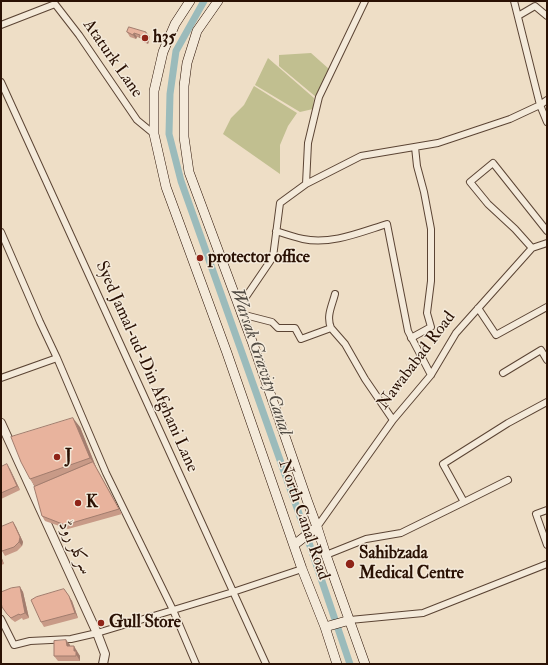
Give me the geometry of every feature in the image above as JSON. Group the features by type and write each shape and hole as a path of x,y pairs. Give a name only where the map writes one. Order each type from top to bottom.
{"main road":[{"name":"North Canal Road","path":"190,1 174,24 163,52 154,91 154,134 166,187 298,542 302,569 325,627 337,664"},
{"path":"218,1 197,32 187,63 184,86 184,137 189,172 240,311 315,529 326,555 365,664"},
{"path":"298,542 315,529"},
{"path":"325,627 348,620"}],"street":[{"path":"306,184 308,144 319,96 365,1"},
{"path":"514,1 540,105 547,122"},
{"name":"Ataturk Lane","path":"1,25 55,4 79,34 137,120 154,134"},
{"path":"518,16 535,6 547,16"},
{"name":"Syed Jamal-ud-Din Afghani Lane","path":"1,82 266,664"},
{"path":"331,328 301,339 295,328 278,328 272,322 240,311 273,257 280,203 306,184 361,156 438,143 510,119 540,105 547,100"},
{"path":"411,338 431,326 427,313 432,281 430,229 424,192 417,166 415,147"},
{"path":"532,248 515,229 488,204 470,182 493,163 547,231"},
{"path":"276,231 304,239 322,241 344,237 387,224 408,331 432,375"},
{"path":"1,232 106,473 174,610 196,664"},
{"name":"Nawababad Road","path":"315,529 393,420 432,375 456,333 532,248 547,243"},
{"path":"335,294 328,322 331,328 345,344 365,379 393,420"},
{"path":"478,308 496,335 547,307"},
{"path":"503,373 541,350 547,360"},
{"path":"1,378 57,358"},
{"path":"464,502 443,464 508,423 547,402"},
{"name":"سرکلر روڈ","path":"1,423 97,633 109,664"},
{"path":"326,555 366,539 401,533 508,480"},
{"path":"547,510 536,514 547,545"},
{"path":"348,620 423,613 547,564"},
{"path":"1,619 14,645 30,641 71,640 233,592 302,569"},
{"path":"103,664 105,654"}],"shaded area":[{"path":"311,53 329,69 316,97 279,66 279,55"},
{"path":"268,58 314,98 313,109 300,112 255,85"},
{"path":"254,86 297,113 288,126 280,145 280,174 223,134 231,118 244,105"}],"building":[{"path":"129,27 146,32 145,39 139,37 140,35 134,33 133,35 127,32"},
{"name":"J","path":"73,418 90,458 30,479 11,437"},
{"name":"K","path":"93,462 119,509 65,525 42,516 34,487"},
{"path":"7,464 17,486 1,493 1,467"},
{"path":"13,522 20,537 19,542 14,547 2,551 1,527"},
{"path":"20,587 25,613 11,618 2,607 1,592 11,588"},
{"path":"64,589 69,596 75,613 41,622 31,600 36,597"},
{"path":"66,640 67,646 74,646 76,656 54,656 54,641"}],"waterway":[{"name":"Warsak Gravity Canal","path":"204,1 176,51 170,94 169,134 181,181 302,522 350,664"}],"place":[{"name":"h35","path":"145,38"},
{"name":"protector office","path":"200,258"},
{"name":"J","path":"57,457"},
{"name":"K","path":"78,503"},
{"name":"Sahibzada Medical Centre","path":"350,564"},
{"name":"Gull Store","path":"101,623"}]}
